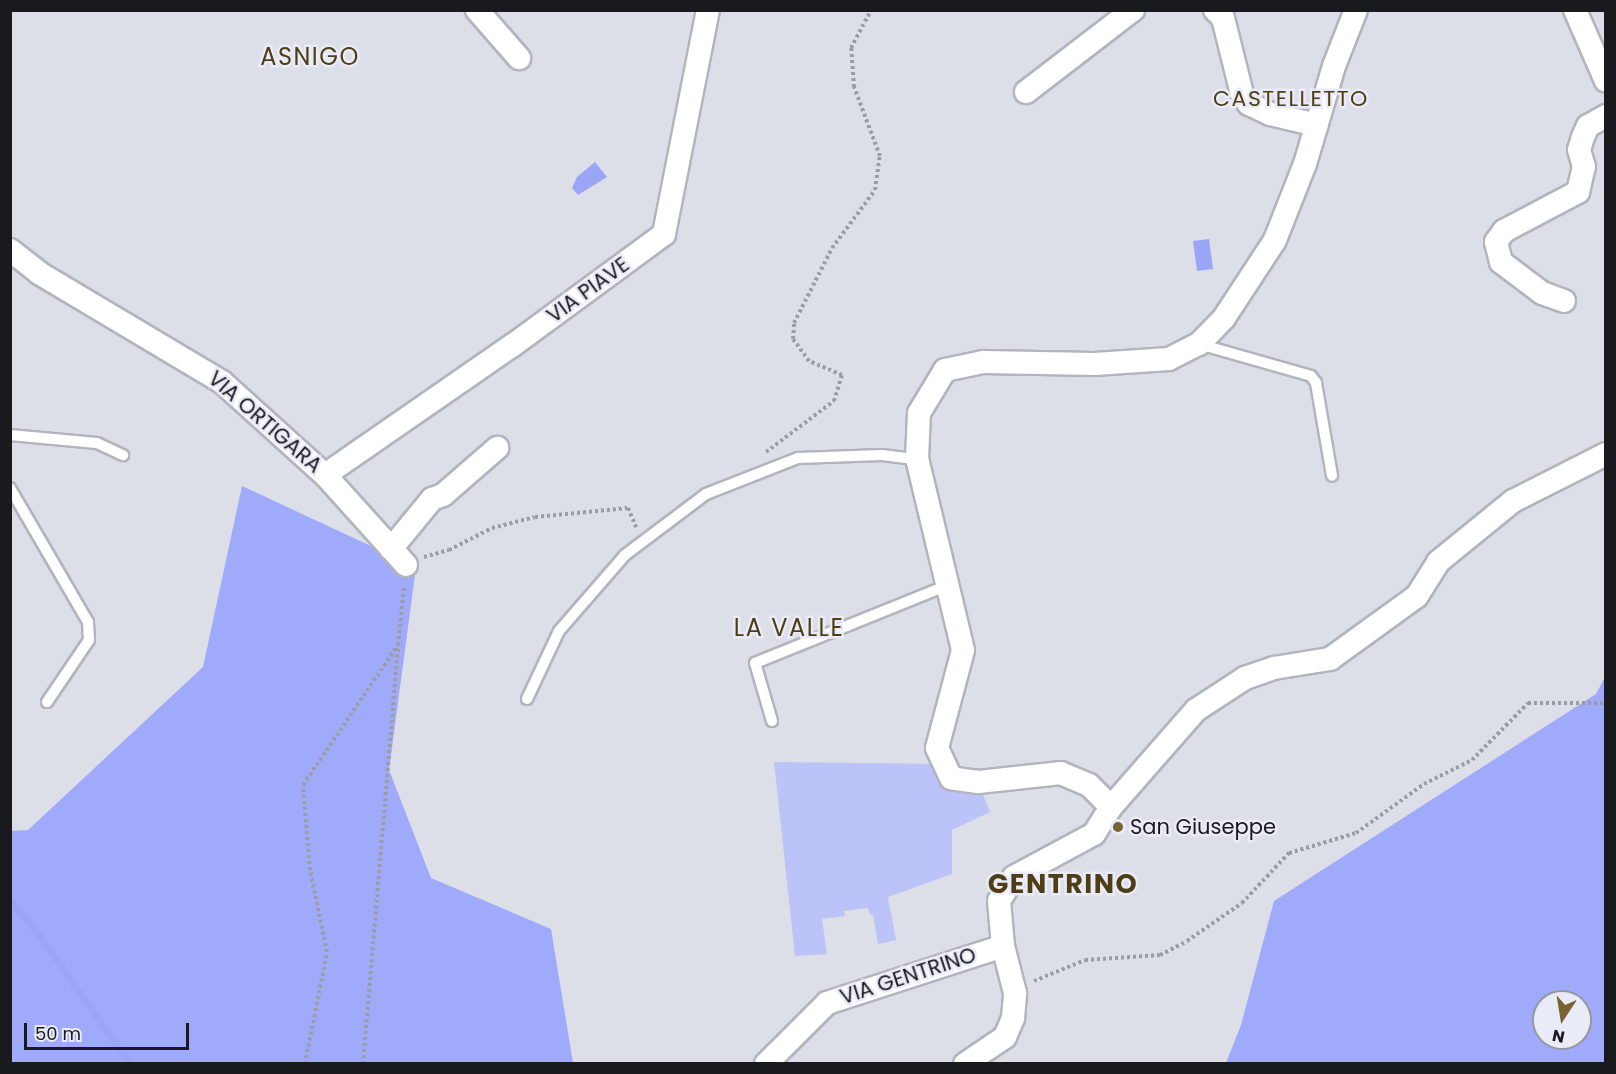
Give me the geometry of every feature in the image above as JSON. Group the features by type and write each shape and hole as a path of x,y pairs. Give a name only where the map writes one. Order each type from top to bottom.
{"street":[{"path":"477,10 519,58"},
{"name":"VIA PIAVE","path":"325,474 513,345 664,234 708,10"},
{"path":"1026,92 1133,10"},
{"path":"1215,10 1223,18 1242,94 1249,104 1270,114 1317,124"},
{"path":"1111,807 1089,785 1061,773 978,782 951,778 937,748 963,650 917,459 919,413 945,370 982,362 1095,364 1169,359 1198,344 1224,318 1275,240 1317,124 1334,66 1356,10"},
{"path":"1575,10 1605,81"},
{"path":"1564,301 1542,293 1501,262 1496,242 1504,231 1578,192 1584,167 1579,150 1583,137 1588,126 1605,116"},
{"name":"VIA ORTIGARA","path":"10,249 39,273 104,314 208,371 325,474 406,565"},
{"path":"391,549 432,499 443,495 497,448"},
{"path":"964,1064 1005,1036 1013,1018 1015,993 1003,946 999,901 1004,888 1014,877 1094,834 1111,807 1196,710 1245,678 1274,668 1330,659 1417,596 1438,562 1513,501 1583,468 1605,454"},
{"path":"1583,468 1605,464"},
{"name":"VIA GENTRINO","path":"766,1064 827,1003 1003,946"}],"lane":[{"path":"1198,344 1311,376 1316,383 1332,476"},
{"path":"10,435 97,442 123,455"},
{"path":"526,699 559,631 625,555 706,494 798,458 882,455 917,459"},
{"path":"10,488 88,622 89,640 47,702"},
{"path":"772,721 756,663 948,585"}],"path":[{"path":"760,456 834,401 842,375 808,361 794,339 794,322 823,266 875,190 880,156 854,87 850,48 871,10"},
{"path":"363,1064 406,565 449,550 492,528 535,517 628,508"},
{"path":"305,1064 327,952 310,870 303,785 398,645"},
{"path":"1015,993 1048,973 1085,960 1160,955 1187,941 1242,903 1289,853 1356,833 1424,784 1472,760 1528,704 1605,703"}],"shaded area":[{"path":"595,162 607,177 578,195 572,188 577,177"},
{"path":"1209,239 1213,269 1197,271 1193,241"},
{"path":"242,486 416,567 389,770 431,878 551,929 573,1063 11,1063 10,831 28,830 203,667"},
{"path":"1605,677 1605,1063 1226,1063 1241,1025 1274,901 1596,694"},
{"path":"774,762 945,764 978,782 990,812 952,830 952,874 888,897 896,940 878,944 873,915 870,915 868,908 844,911 845,916 822,919 827,954 795,956"}],"waterway":[{"path":"10,901 36,931 130,1064"}],"place":[{"name":"San Giuseppe","path":"1118,827"}],"district":[{"name":"ASNIGO","path":"310,57"},
{"name":"CASTELLETTO","path":"1291,99"},
{"name":"LA VALLE","path":"789,628"},
{"name":"GENTRINO","path":"1063,884"}]}
